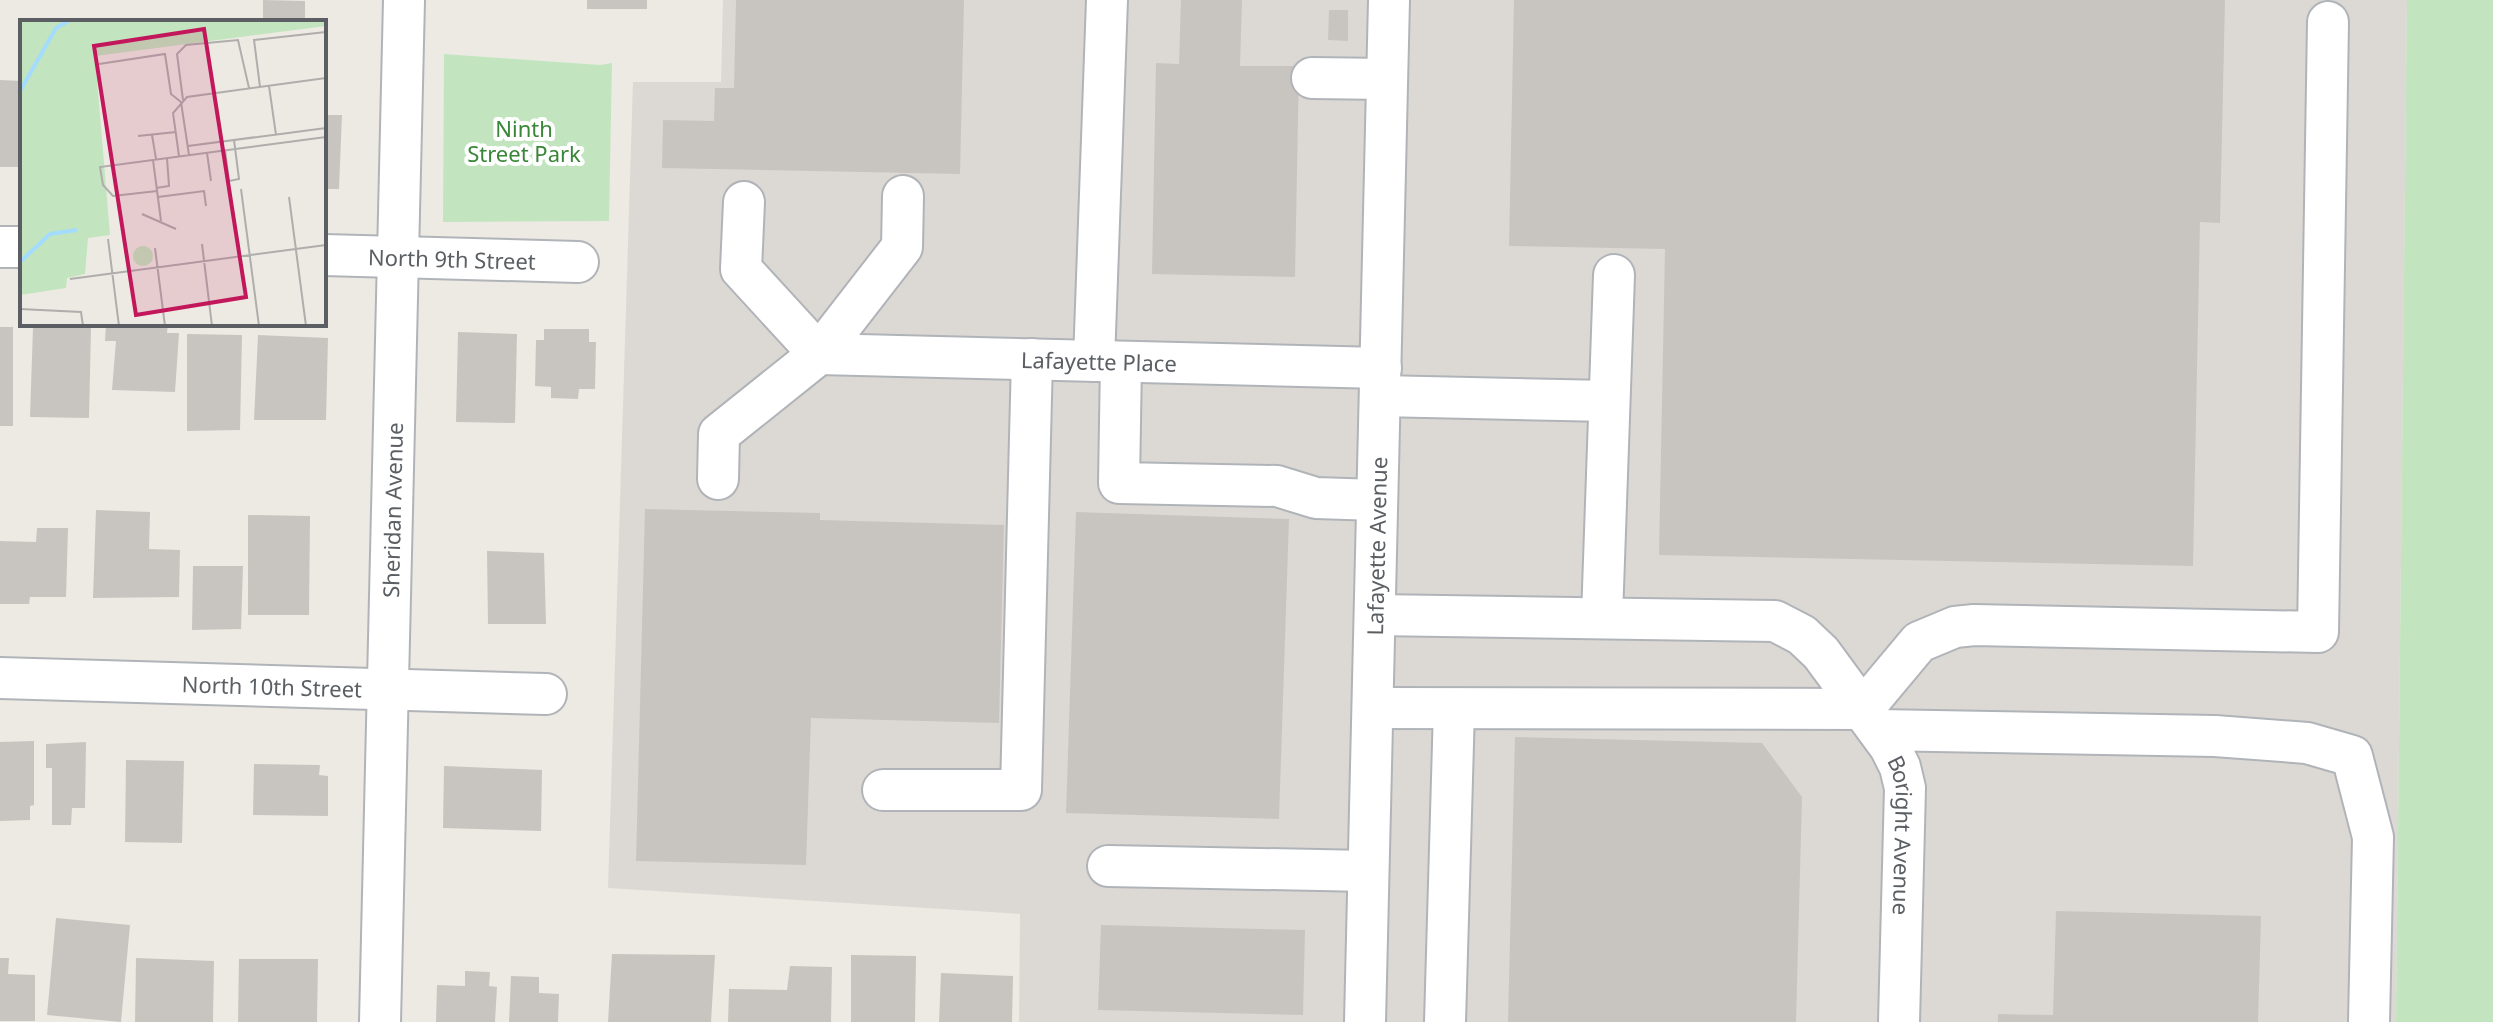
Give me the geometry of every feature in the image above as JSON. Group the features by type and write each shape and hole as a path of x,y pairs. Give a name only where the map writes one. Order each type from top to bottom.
{"street":[{"name":"Sheridan Avenue","path":"380,1022 404,0"},
{"path":"1107,0 1108,362 1119,483 1277,486 1316,498 1377,500"},
{"name":"Lafayette Avenue","path":"1365,1022 1389,0"},
{"path":"1870,720 1919,642 1955,627 2318,632 2328,22"},
{"path":"1312,78 1387,74"},
{"path":"718,479 719,434 819,354 902,247 903,196"},
{"path":"744,202 741,269 819,354"},
{"name":"North 9th Street","path":"326,255 578,262"},
{"path":"1602,617 1614,275"},
{"name":"Lafayette Place","path":"819,354 1108,362 1609,401"},
{"path":"883,790 1021,790 1032,359"},
{"name":"Boright Avenue","path":"1375,615 1775,621 1802,635 1821,653 1890,747 1905,788 1899,1022"},
{"name":"North 10th Street","path":"0,678 546,694"},
{"path":"1373,708 1870,720 2215,736 2307,743 2352,756 2373,837 2369,1022"},
{"path":"1445,1022 1454,709"},
{"path":"1108,866 1368,871"}],"shaded area":[{"path":"723,0 2407,0 2396,1022 1019,1022 1020,914 608,888 633,82 721,82"}],"green space":[{"path":"2407,0 2493,0 2493,1022 2396,1022"},
{"name":"Ninth Street Park","path":"444,54 600,65 612,63 609,221 443,222"}],"building":[{"path":"263,0 305,1 305,20 263,20"},
{"path":"587,0 647,0 647,9 587,9"},
{"path":"736,0 964,0 960,174 662,168 663,120 714,121 715,88 734,88"},
{"path":"1181,0 1242,0 1240,66 1299,66 1295,277 1152,274 1156,63 1179,64"},
{"path":"1514,0 2225,0 2220,223 2200,222 2193,566 1659,555 1665,249 1509,246"},
{"path":"1329,10 1348,10 1348,41 1328,40"},
{"path":"0,80 20,81 20,167 0,167"},
{"path":"326,115 342,115 339,189 326,189"},
{"path":"106,326 168,326 167,333 179,333 175,392 112,390 116,341 105,341"},
{"path":"0,327 13,327 13,426 0,426"},
{"path":"33,327 91,328 89,418 30,417"},
{"path":"544,329 589,329 589,342 596,342 595,389 579,389 578,399 551,398 551,387 535,386 536,340 544,340"},
{"path":"458,332 517,334 515,423 456,422"},
{"path":"187,334 242,335 240,430 187,431"},
{"path":"258,335 328,338 326,420 254,420"},
{"path":"645,509 820,513 820,520 1004,525 999,723 811,718 806,865 636,861"},
{"path":"96,510 150,512 149,549 180,550 179,597 93,598"},
{"path":"1076,512 1289,519 1279,819 1066,813"},
{"path":"248,515 310,516 309,615 248,615"},
{"path":"37,528 68,528 66,597 30,597 29,604 0,604 0,541 36,542"},
{"path":"487,551 544,553 546,624 488,624"},
{"path":"193,566 243,566 241,629 192,630"},
{"path":"1515,737 1762,743 1802,797 1796,1022 1508,1022"},
{"path":"34,741 34,805 30,806 30,820 0,821 0,742"},
{"path":"86,742 85,808 72,808 71,825 52,825 52,768 46,768 46,744"},
{"path":"126,760 184,761 182,843 125,842"},
{"path":"254,764 320,765 319,775 328,776 328,816 253,815"},
{"path":"444,766 542,770 541,831 443,828"},
{"path":"2056,911 2261,916 2258,1022 1998,1022 1998,1014 2053,1015"},
{"path":"56,918 130,925 121,1022 47,1015"},
{"path":"1101,925 1305,930 1303,1015 1098,1010"},
{"path":"612,954 715,955 711,1022 608,1022"},
{"path":"851,955 916,956 915,1022 851,1022"},
{"path":"0,958 9,958 8,974 35,975 35,1021 0,1021"},
{"path":"136,958 214,961 213,1022 135,1022"},
{"path":"239,959 318,959 317,1022 238,1022"},
{"path":"790,966 832,967 831,1022 728,1022 729,989 787,990"},
{"path":"465,971 490,972 489,986 497,987 495,1022 436,1022 437,985 465,986"},
{"path":"941,973 1013,976 1012,1022 939,1022"},
{"path":"511,976 539,977 539,993 559,994 558,1022 509,1022"}]}
